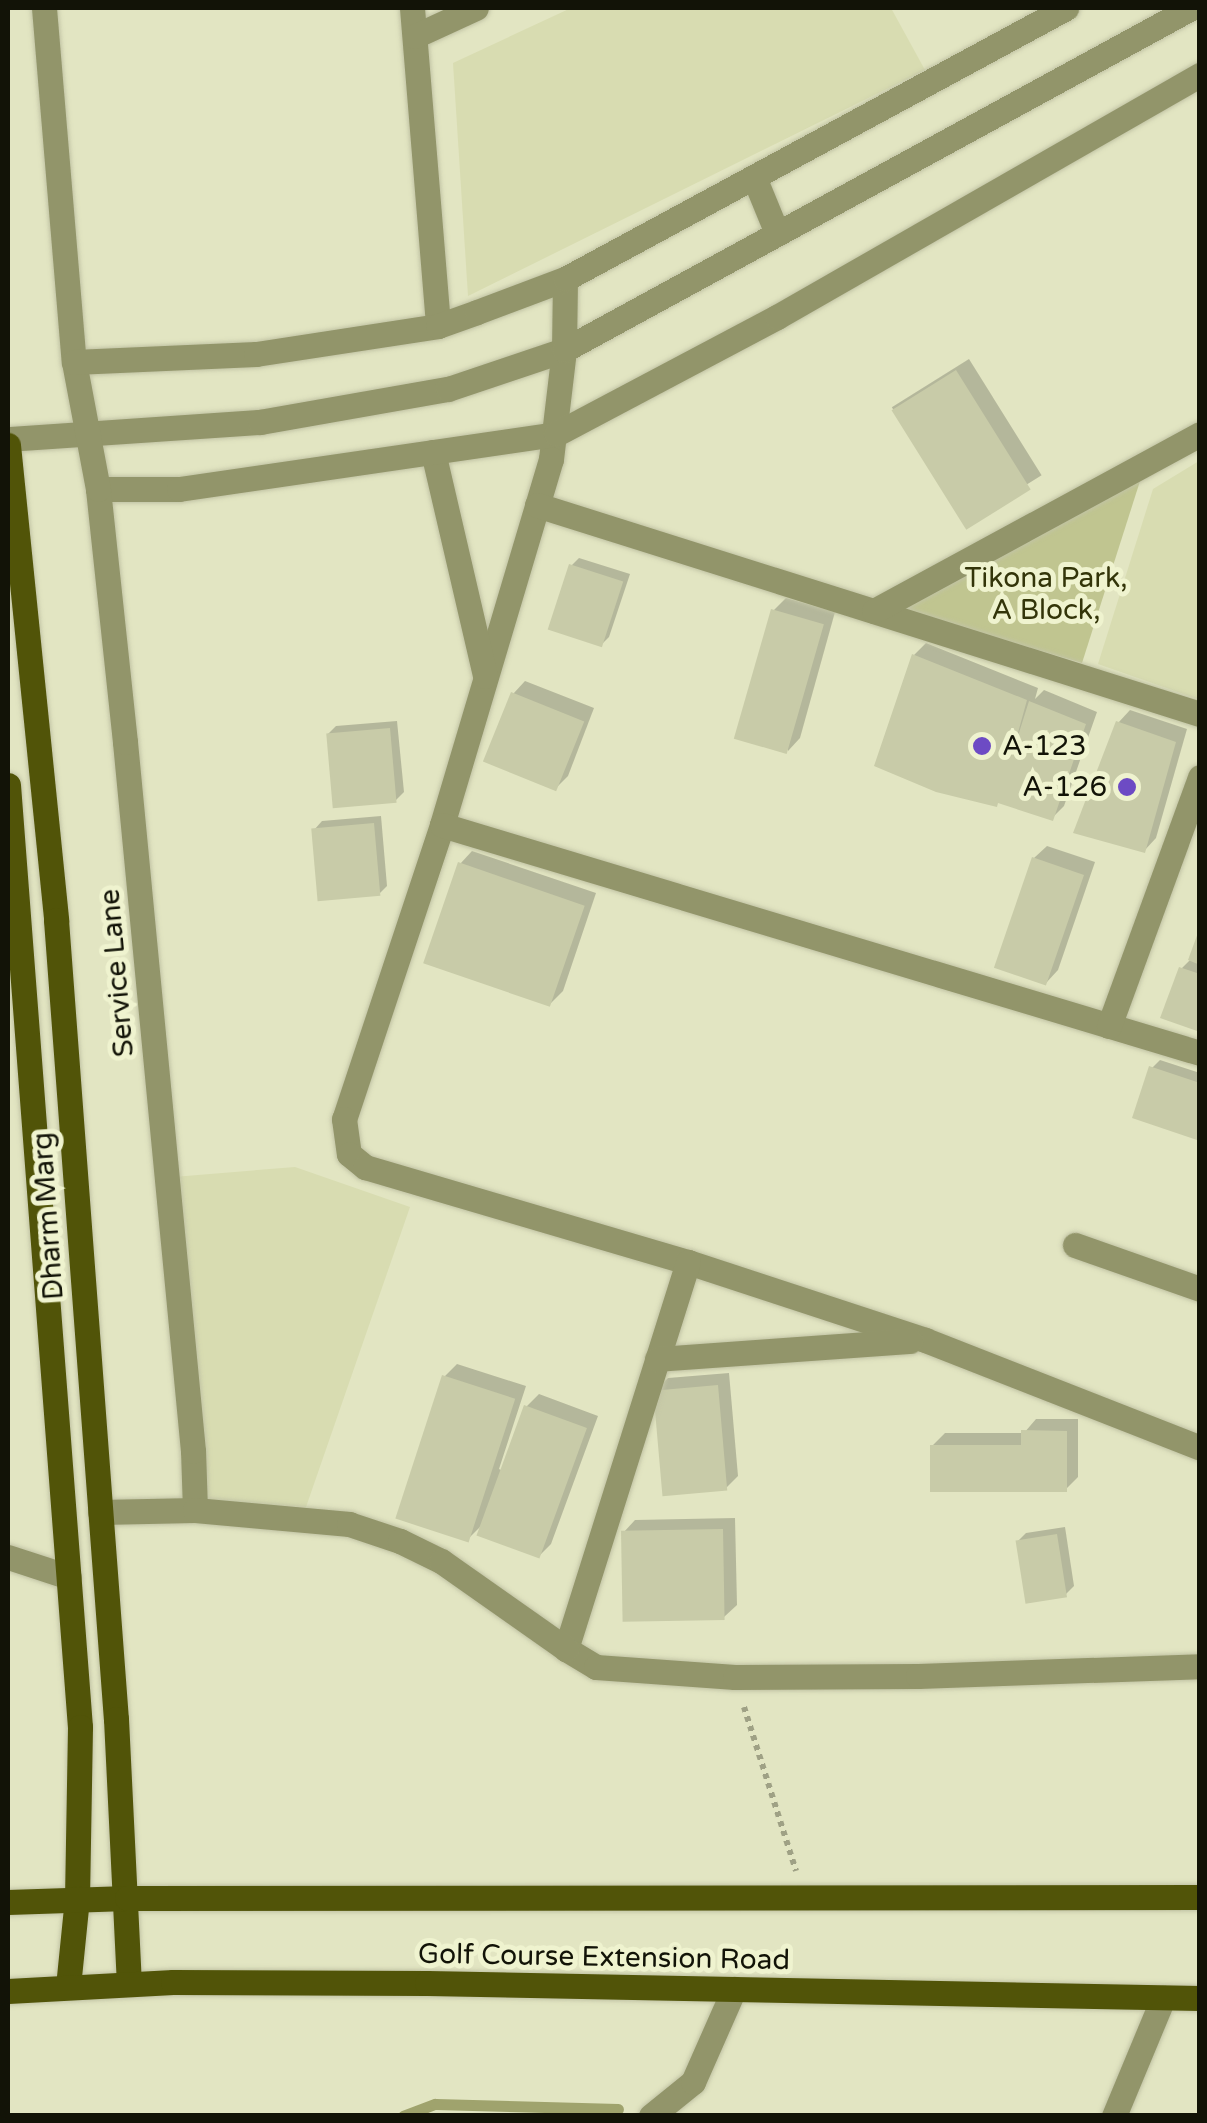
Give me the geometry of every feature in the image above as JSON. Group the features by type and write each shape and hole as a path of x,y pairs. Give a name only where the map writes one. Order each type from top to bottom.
{"main road":[{"name":"Dharm Marg","path":"8,442 56,920 127,1898 128,1984"},
{"name":"Dharm Marg","path":"8,785 80,1726 76,1898 68,1987"},
{"name":"Golf Course Extension Road","path":"8,1902 76,1898 1200,1897"},
{"name":"Golf Course Extension Road","path":"8,1991 128,1984 427,1983 1200,1998"}],"street":[{"name":"Service Lane","path":"44,8 74,362 84,433 98,489 194,1451 195,1510"},
{"path":"412,8 438,326"},
{"path":"415,36 476,8"},
{"path":"74,362 256,354 438,326 565,280 1066,8"},
{"path":"8,442 279,419 448,388 564,350 1191,8"},
{"path":"98,489 179,489 556,434 777,317 1200,75"},
{"path":"754,178 777,233"},
{"path":"565,280 564,350 556,434 442,825 344,1119 343,1136 349,1154 365,1167 688,1262 925,1340 1200,1448"},
{"path":"874,611 1200,434"},
{"path":"433,452 485,680"},
{"path":"537,505 1200,714"},
{"path":"1109,1026 1200,777"},
{"path":"442,825 1200,1053"},
{"path":"1075,1244 1200,1289"},
{"path":"566,1648 688,1262"},
{"path":"657,1358 925,1340"},
{"path":"100,1512 195,1510 350,1524 400,1540 521,1613 596,1667 734,1677 918,1676 1200,1666"},
{"path":"8,1555 69,1577"},
{"path":"651,2116 693,2082 734,1989"},
{"path":"1114,2116 1162,1998"}],"path":[{"path":"734,1677 805,1898"}],"shaded area":[{"path":"571,8 891,8 925,70 468,296 453,63"},
{"path":"1199,461 1198,699 1098,664 1153,489"},
{"path":"295,1167 410,1207 306,1507 197,1501 161,1178"}],"green space":[{"name":"Tikona Park, A Block,","path":"1141,478 1082,663 899,609"}],"building":[{"path":"956,370 1031,490 966,530 892,410"},
{"path":"569,564 623,582 602,647 548,630"},
{"path":"771,609 824,624 787,754 734,739"},
{"path":"912,654 1027,700 1011,758 1029,701 1086,724 1053,821 998,803 997,807 936,792 874,766"},
{"path":"511,692 584,722 556,791 483,762"},
{"name":"A-126","path":"1116,721 1176,742 1145,853 1073,833"},
{"path":"390,728 397,803 333,808 326,734"},
{"path":"374,823 380,896 318,901 311,828"},
{"path":"1032,857 1084,875 1046,986 994,968"},
{"path":"458,862 585,906 550,1007 423,963"},
{"path":"1200,930 1200,965 1188,960"},
{"path":"1179,967 1200,974 1200,1032 1160,1018"},
{"path":"1149,1066 1200,1083 1200,1141 1132,1118"},
{"path":"442,1375 515,1399 469,1542 395,1519"},
{"path":"718,1385 727,1491 662,1496 653,1391"},
{"path":"524,1405 587,1428 539,1559 476,1536"},
{"path":"1021,1430 1067,1431 1067,1492 930,1492 930,1445 1021,1445"},
{"path":"723,1529 725,1620 623,1622 621,1531"},
{"path":"1057,1534 1067,1597 1026,1604 1016,1541"}],"waterway":[{"path":"403,2116 435,2104 618,2109"}],"place":[{"name":"A-123","path":"982,746"},
{"name":"A-126","path":"1127,787"}]}
